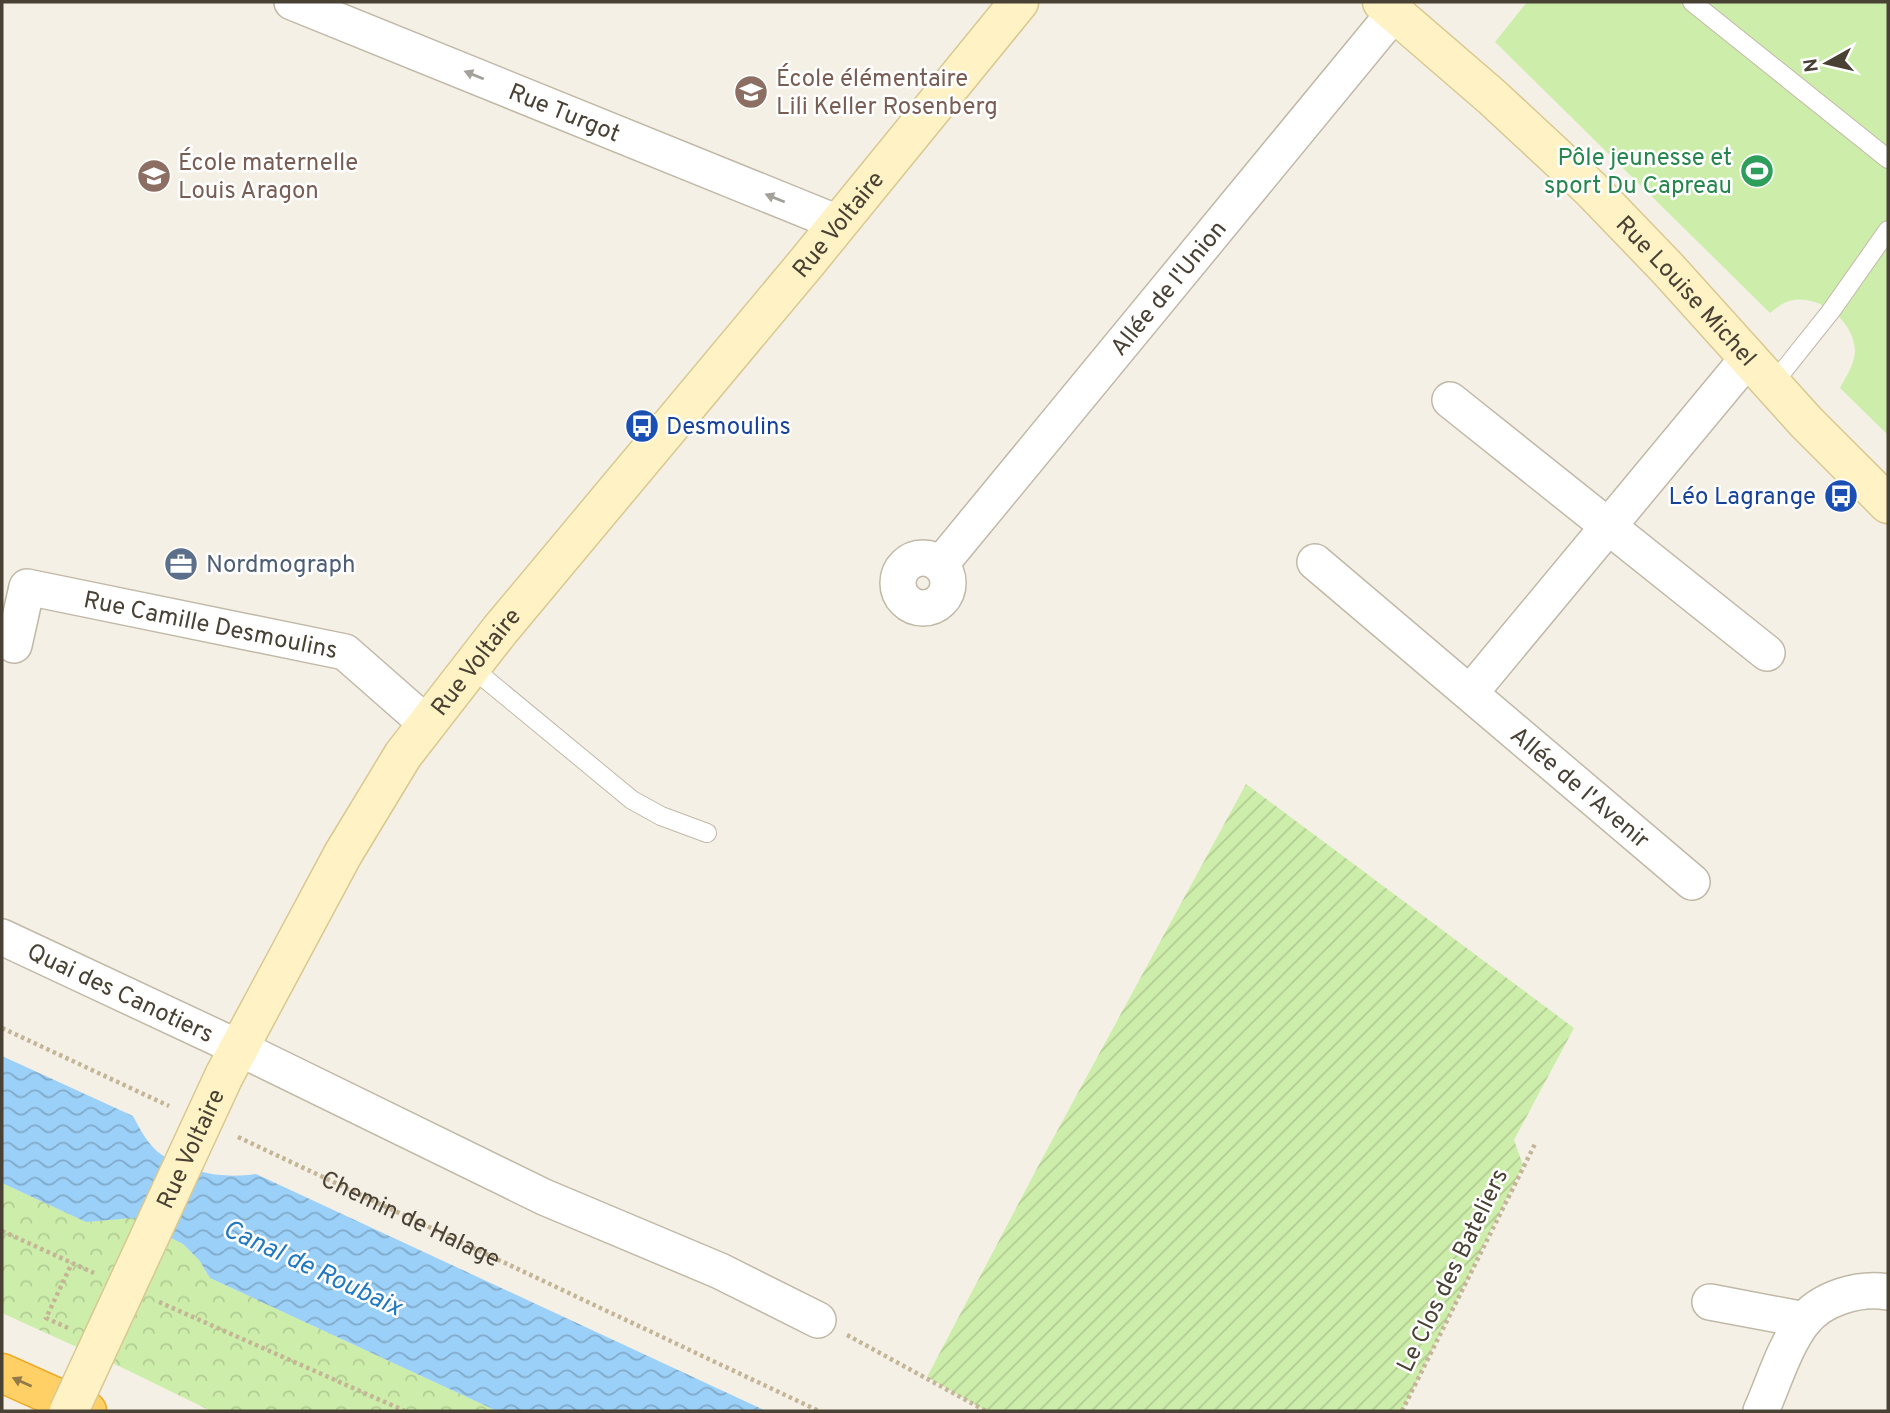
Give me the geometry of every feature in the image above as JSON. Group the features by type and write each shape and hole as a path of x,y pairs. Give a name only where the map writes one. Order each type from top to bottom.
{"highway":[{"path":"2,1373 87,1411"}],"street":[{"name":"Rue Turgot","path":"292,2 838,223"},
{"name":"Rue Voltaire","path":"69,1411 232,1062 381,789 471,667 1019,2"},
{"name":"Rue Louise Michel","path":"1388,7 1591,189 1888,504"},
{"name":"Allée de l'Union","path":"940,565 1388,7"},
{"path":"1470,692 1609,527 1760,371"},
{"path":"1450,400 1767,653"},
{"name":"Allée de l'Avenir","path":"1315,562 1692,882"},
{"name":"Rue Camille Desmoulins","path":"14,645 27,587 345,652 427,724"},
{"name":"Quai des Canotiers","path":"2,937 232,1062"},
{"path":"232,1062 720,1271 818,1320"},
{"path":"1761,1411 1793,1338 1805,1320 1839,1297 1865,1291 1888,1292"},
{"path":"1710,1303 1805,1320"}],"lane":[{"path":"1692,2 1888,159"},
{"path":"1760,371 1831,311 1888,230"},
{"path":"471,667 632,800 661,816 707,833"}],"path":[{"path":"2,1028 178,1110"},
{"name":"Chemin de Halage","path":"229,1133 819,1411"},
{"name":"Le Clos des Bateliers","path":"1402,1411 1535,1144"},
{"path":"2,1231 96,1274"},
{"path":"72,1263 46,1318 101,1342"},
{"path":"158,1301 405,1411"},
{"path":"818,1320 986,1411"}],"green space":[{"name":"Pôle jeunesse et sport Du Capreau","path":"1527,2 1888,2 1888,435 1840,388 1855,352 1850,331 1835,314 1816,302 1805,300 1787,302 1770,313 1495,42"},
{"path":"1246,784 1574,1028 1514,1140 1523,1165 1402,1411 986,1411 927,1377"},
{"path":"2,1183 86,1222 132,1217 183,1244 199,1260 210,1278 497,1411 211,1411 2,1313"}],"water":[{"name":"Canal de Roubaix","path":"2,1056 133,1116 153,1147 173,1161 195,1170 219,1175 256,1174 766,1411 497,1411 210,1278 199,1260 183,1244 132,1218 86,1222 2,1183"}],"place":[{"name":"École élémentaire Lili Keller Rosenberg","path":"751,92"},
{"name":"Pôle jeunesse et sport Du Capreau","path":"1757,171"},
{"name":"École maternelle Louis Aragon","path":"154,176"},
{"name":"Desmoulins","path":"642,426"},
{"name":"Léo Lagrange","path":"1841,496"},
{"name":"Nordmograph","path":"181,564"}]}
